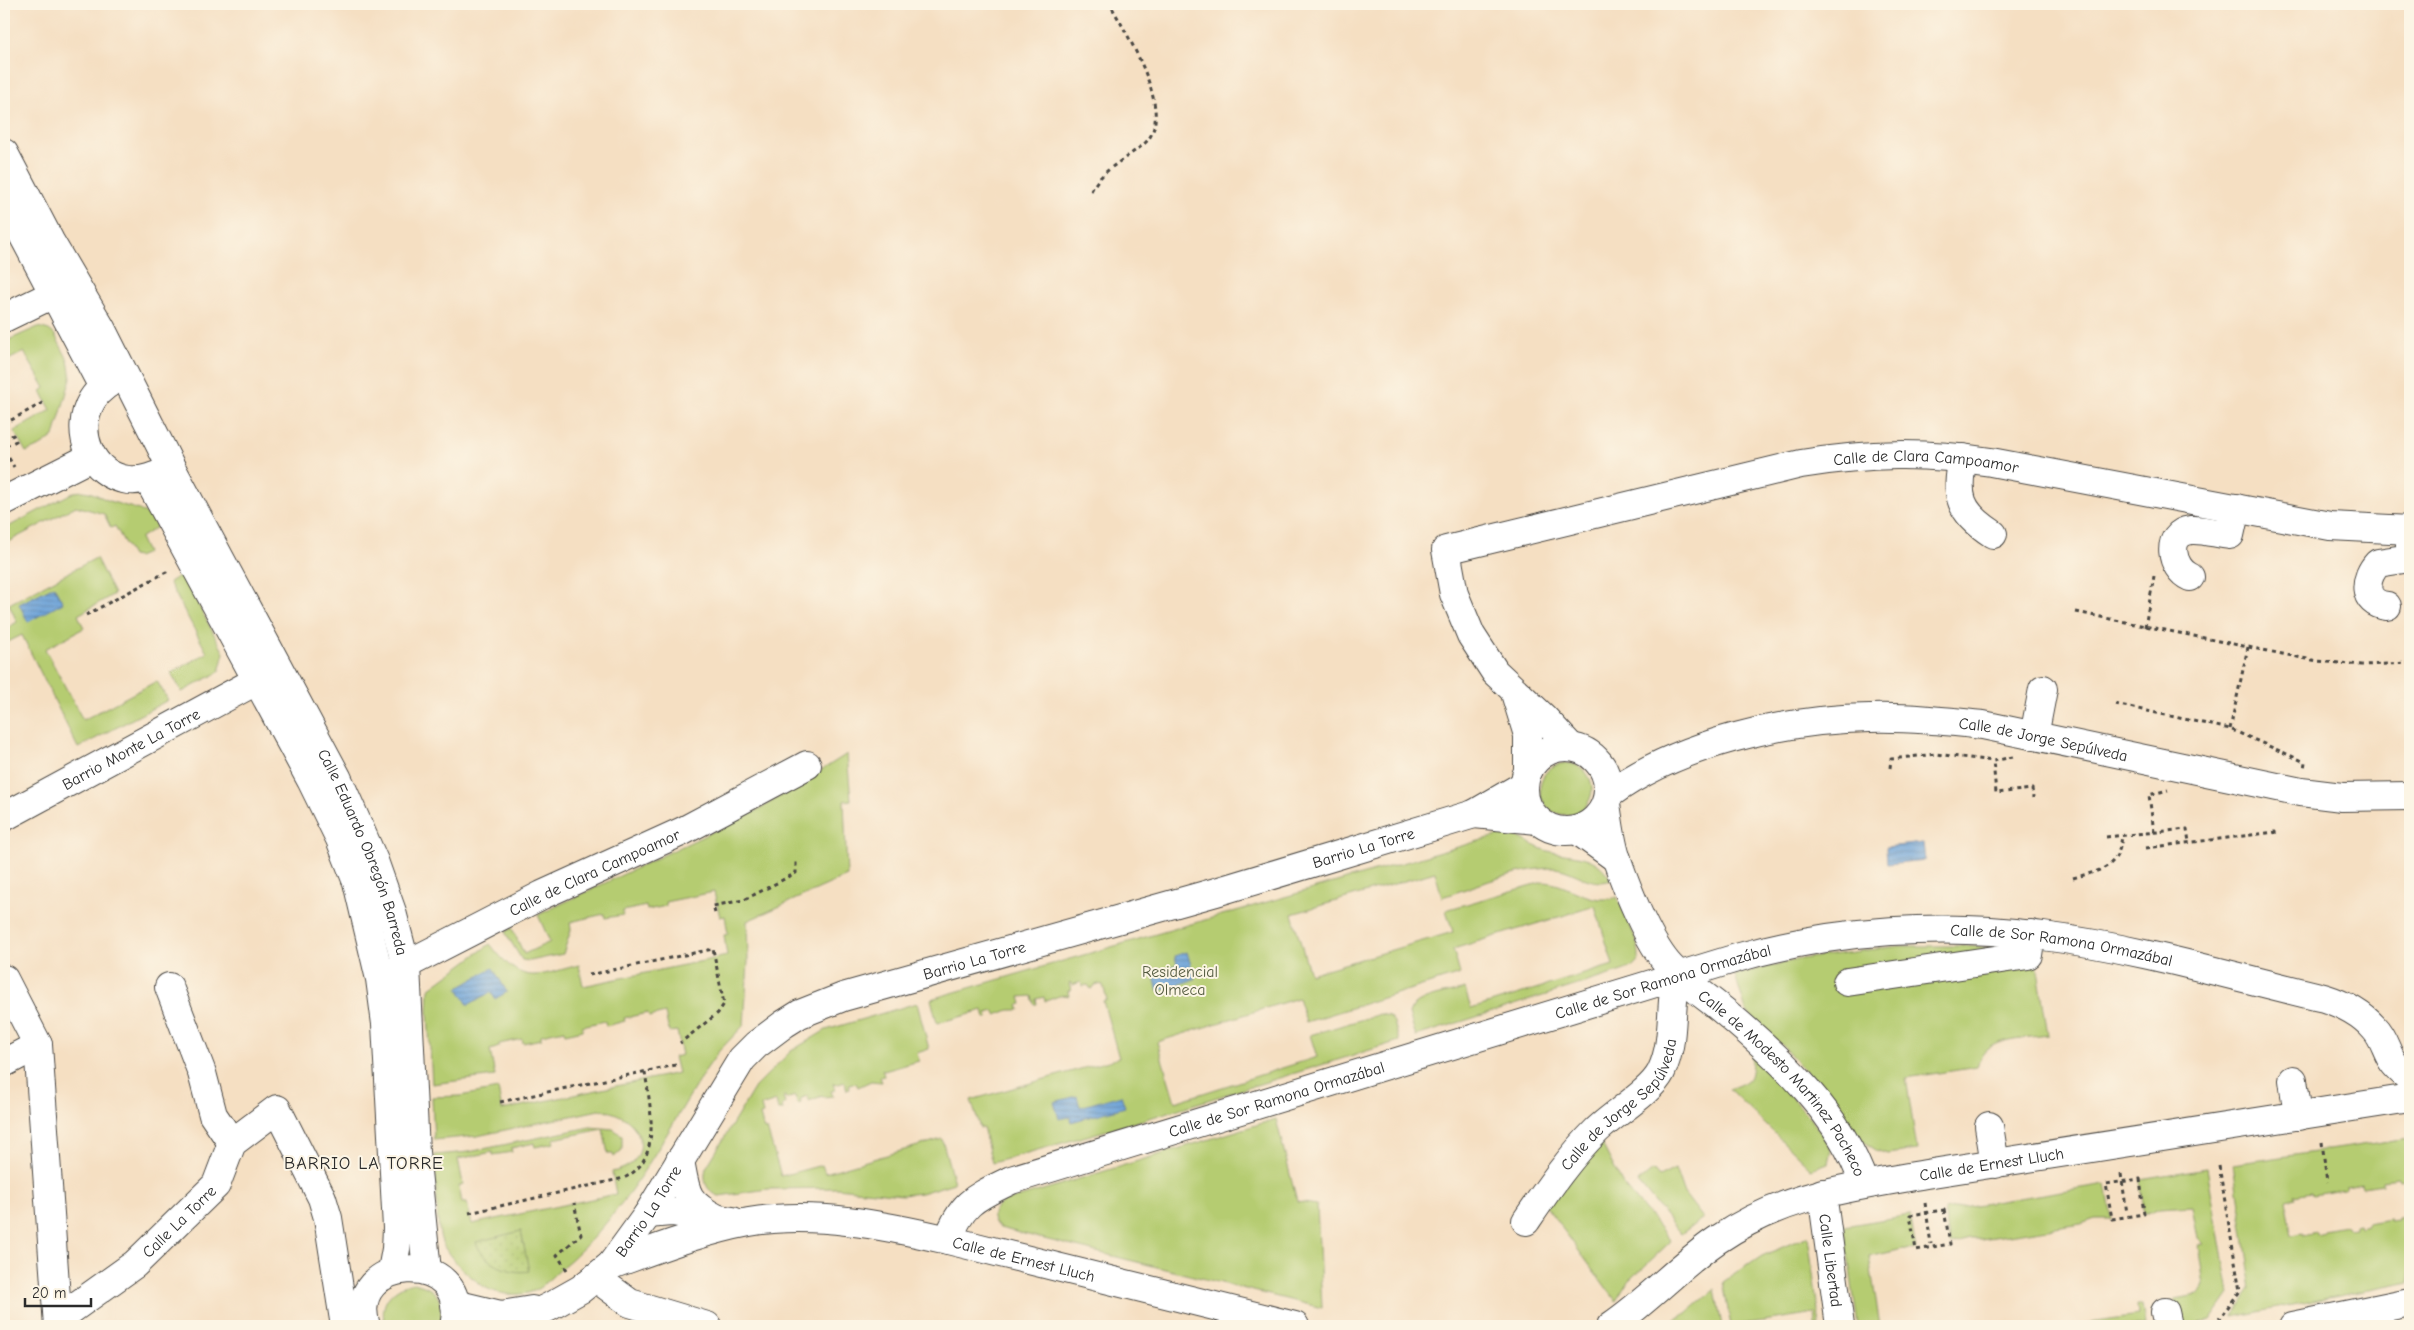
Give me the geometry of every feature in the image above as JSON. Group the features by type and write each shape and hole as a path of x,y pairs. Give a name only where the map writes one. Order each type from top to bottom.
{"street":[{"path":"4,153 64,289"},
{"path":"4,199 64,289 114,380 160,474 129,480 105,471 92,457 84,438 84,420 92,400 114,380"},
{"path":"4,318 64,289"},
{"name":"Calle de Clara Campoamor","path":"1515,692 1495,672 1471,636 1454,594 1446,550 1810,463 1860,455 1915,453 1963,458 2170,494 2330,526 2410,530"},
{"path":"4,501 92,457"},
{"path":"1963,458 1959,497 1972,520 1992,534"},
{"name":"Calle Eduardo Obregón Barreda","path":"160,474 256,681 311,780 340,839 357,882 380,979 386,1024 397,1228 392,1271"},
{"name":"Calle Eduardo Obregón Barreda","path":"160,474 358,819 392,912 406,966 415,1152 427,1271"},
{"path":"2190,577 2182,573 2174,562 2173,550 2178,537 2191,530 2230,536 2236,508"},
{"path":"2387,606 2374,603 2370,597 2368,589 2370,573 2378,563 2410,558 2410,536"},
{"name":"Barrio Monte La Torre","path":"4,817 256,681"},
{"path":"2034,736 2043,689"},
{"path":"1515,692 1544,718 1571,747 1583,750 1594,756 1602,766 1609,786 1607,800 1594,820 1577,830 1617,859"},
{"path":"1515,692 1528,735 1526,800 1538,820"},
{"name":"Calle de Jorge Sepúlveda","path":"1607,800 1631,778 1679,757 1743,736 1782,728 1869,718 1931,720 1983,725 2301,792 2342,797 2410,796"},
{"name":"Barrio La Torre","path":"509,1326 549,1308 604,1271 648,1214 742,1059 766,1037 800,1014 843,997 1225,889 1474,814 1526,778 1535,760 1546,752 1558,747 1571,747"},
{"name":"Calle de Jorge Sepúlveda","path":"1602,766 1679,757"},
{"name":"Calle de Clara Campoamor","path":"380,979 542,895 683,831 807,765"},
{"name":"Calle de Modesto Martinez Pacheco","path":"1607,800 1617,859 1646,928 1666,962 1774,1055 1805,1089 1830,1120 1852,1153 1864,1184"},
{"name":"Barrio La Torre","path":"1474,814 1538,820 1556,830 1577,830"},
{"name":"Calle de Sor Ramona Ormazábal","path":"948,1240 962,1209 978,1197 1012,1180 1679,975 1778,947 1864,934 1966,930 2031,934 2126,950 2330,1000 2362,1016 2375,1028 2402,1071 2369,1105"},
{"path":"1847,982 2028,955 2031,934"},
{"name":"Calle de Jorge Sepúlveda","path":"1526,1221 1557,1176 1584,1144 1623,1107 1648,1087 1660,1073 1673,1026 1673,999 1679,975"},
{"path":"4,979 38,1045 58,1322"},
{"path":"168,987 202,1073 213,1115 232,1143 277,1109 322,1198 350,1321"},
{"path":"4,1063 38,1045"},
{"path":"2293,1080 2298,1116"},
{"name":"Calle de Ernest Lluch","path":"1618,1324 1693,1258 1739,1226 1784,1204 1822,1193 1864,1184 2410,1098"},
{"path":"1989,1126 1994,1164"},
{"name":"Calle La Torre","path":"58,1322 135,1264 216,1185 232,1143"},
{"path":"680,1160 685,1189 710,1226"},
{"name":"Calle Libertad","path":"1822,1193 1840,1326"},
{"name":"Calle de Ernest Lluch","path":"648,1214 665,1227 710,1226 787,1219 891,1226 1294,1326"},
{"name":"Calle de Ernest Lluch","path":"604,1271 710,1226"},
{"path":"350,1321 371,1288 392,1271 409,1268 427,1271"},
{"name":"Barrio La Torre","path":"427,1271 445,1284 455,1315 501,1315 549,1308"},
{"path":"604,1271 630,1303 707,1326"},
{"path":"2292,1326 2410,1302"}],"path":[{"path":"1091,191 1096,180 1146,142 1154,130 1156,118 1154,97 1146,76 1110,4"},
{"path":"4,424 46,401"},
{"path":"4,440 13,435 16,441 4,447"},
{"path":"4,454 6,453 14,467"},
{"path":"86,615 178,566"},
{"path":"2076,612 2317,661 2362,664 2410,663"},
{"path":"2230,729 2248,648"},
{"path":"2115,704 2230,729 2305,762 2304,767"},
{"path":"1890,768 1891,759 1936,754 1993,761 2002,760"},
{"path":"1993,761 1996,793 2032,789 2033,798"},
{"path":"2154,832 2149,795 2160,793"},
{"path":"2106,837 2187,828 2190,842"},
{"path":"2146,848 2275,832 2276,838"},
{"path":"2073,878 2102,870 2110,865 2121,850 2122,835"},
{"path":"715,913 713,906 744,900 796,873 796,861"},
{"path":"589,975 713,950 724,1004 718,1014 680,1043"},
{"path":"500,1102 676,1065"},
{"path":"469,1213 624,1178 636,1171 645,1160 650,1146 650,1106 645,1072"},
{"path":"2408,1128 2410,1139"},
{"path":"2322,1142 2327,1182"},
{"path":"2219,1166 2240,1291 2220,1319"},
{"path":"2121,1174 2127,1212"},
{"path":"2140,1178 2144,1214 2112,1219 2106,1184 2122,1182 2140,1178"},
{"path":"564,1266 557,1255 581,1235 574,1203"},
{"path":"1925,1203 1931,1244"},
{"path":"1944,1210 1950,1244 1916,1250 1910,1215 1926,1213 1944,1210"}],"green space":[{"path":"38,327 49,330 55,335 68,360 71,378 54,436 42,445 26,452 14,431 51,410 41,391 45,388 24,352 8,360 4,351 4,342"},
{"path":"83,491 138,510 147,515 157,527 140,538 147,553 138,557 132,556 115,526 111,528 104,514 76,506 4,544 4,529 74,492"},
{"path":"96,558 114,594 78,615 84,628 45,649 83,720 157,681 168,700 78,748 22,635 4,644 4,630 17,622 9,604"},
{"path":"182,574 224,653 219,672 182,692 171,673 207,653 169,582"},
{"path":"847,754 851,800 844,801 847,876 747,921 748,962 744,1025 719,1051 705,1071 657,1150 623,1202 604,1226 583,1248 534,1291 522,1294 508,1294 483,1286 465,1272 442,1242 437,1213 435,1155 469,1152 590,1127 613,1129 622,1135 622,1150 614,1157 613,1154 608,1154 603,1129 553,1139 554,1143 535,1147 534,1143 511,1148 512,1152 493,1155 493,1152 458,1159 463,1184 459,1186 462,1203 467,1203 472,1224 616,1194 612,1172 627,1167 636,1159 640,1149 640,1138 635,1128 626,1120 614,1113 599,1110 477,1136 434,1140 432,1097 460,1096 498,1089 502,1110 678,1073 674,1057 682,1055 677,1031 669,1032 665,1013 649,1017 648,1013 624,1018 625,1021 606,1026 605,1021 582,1026 583,1030 565,1034 564,1030 541,1035 541,1039 523,1043 522,1039 499,1044 499,1047 490,1050 495,1076 432,1084 428,1013 429,989 490,944 511,967 529,975 550,973 579,965 583,986 727,956 724,935 728,934 725,916 720,917 714,892 665,902 666,906 647,910 646,906 623,911 623,915 605,918 604,914 570,922 571,930 563,954 530,961 522,960 505,932 512,928 524,954 550,942 538,915 760,809"},
{"path":"1566,763 1576,765 1584,771 1590,779 1592,789 1590,799 1584,807 1576,813 1566,815 1556,813 1548,807 1542,799 1540,789 1542,779 1548,771 1556,765"},
{"name":"Residencial Olmeca","path":"1503,834 1519,837 1537,847 1552,852 1589,859 1597,863 1611,880 1595,882 1560,869 1538,869 1496,879 1442,897 1435,872 1292,914 1310,974 1453,932 1446,910 1543,882 1562,886 1597,899 1617,897 1638,947 1639,955 1635,964 1622,971 1416,1036 1409,1014 1412,1008 1425,999 1465,989 1471,1009 1613,965 1595,906 1453,949 1460,974 1306,1022 1298,998 1157,1042 1175,1102 1317,1057 1310,1035 1380,1014 1389,1016 1394,1022 1399,1041 1143,1120 992,1163 983,1128 980,1128 971,1100 1119,1058 1103,1001 1107,1000 1103,985 1097,984 1091,989 1088,985 1082,986 1081,982 1072,985 1069,983 1071,990 1068,991 1069,996 1060,996 1045,1001 1044,997 1036,999 1037,1004 1034,1004 1032,996 1020,997 1022,1004 1018,1005 1020,1010 1009,1010 996,1015 995,1011 987,1013 988,1018 985,1018 983,1010 973,1013 973,1011 971,1014 937,1023 931,999"},
{"path":"1899,946 1966,946 2035,951 2048,1035 1995,1044 1987,1049 1977,1067 1906,1078 1917,1150 1887,1154 1876,1150 1862,1141 1841,1112 1783,1046 1746,1011 1735,975 1800,959"},
{"path":"917,1003 929,1049 917,1053 919,1061 884,1071 882,1069 884,1076 880,1077 882,1082 871,1081 858,1087 856,1083 849,1085 850,1089 847,1090 845,1082 835,1085 833,1083 835,1090 831,1091 833,1096 822,1096 809,1101 807,1096 800,1099 801,1103 798,1104 795,1096 786,1099 785,1096 783,1097 785,1104 782,1105 783,1110 778,1110 776,1101 761,1106 763,1114 760,1115 764,1130 767,1129 781,1176 822,1165 825,1173 942,1139 954,1183 921,1193 902,1195 837,1188 768,1189 719,1196 708,1188 705,1181 706,1168 755,1087 791,1051 826,1030"},
{"path":"1752,1056 1794,1100 1823,1136 1831,1149 1828,1163 1811,1169 1729,1089 1742,1084 1749,1078"},
{"path":"1276,1119 1297,1202 1317,1205 1322,1308 1000,1228 994,1221 994,1211 1003,1202"},
{"path":"2410,1138 2410,1179 2399,1181 2398,1178 2382,1180 2382,1184 2363,1187 2362,1183 2346,1186 2346,1189 2343,1190 2312,1195 2311,1192 2294,1195 2295,1198 2285,1200 2292,1235 2303,1233 2303,1236 2316,1231 2316,1234 2324,1232 2324,1230 2346,1226 2347,1229 2354,1228 2354,1225 2359,1224 2360,1227 2367,1225 2367,1223 2390,1219 2390,1221 2398,1220 2398,1218 2403,1217 2404,1219 2410,1218 2410,1282 2232,1317 2252,1289 2233,1164"},
{"path":"1602,1144 1622,1183 1671,1241 1627,1283 1616,1301 1545,1205"},
{"path":"2207,1168 2229,1294 2210,1321 2178,1326 2174,1299 2199,1295 2205,1285 2199,1245 2204,1244 2198,1238 2192,1206 2160,1208 2144,1214 2140,1179"},
{"path":"1675,1169 1683,1192 1703,1218 1681,1234 1638,1182 1653,1170 1659,1177"},
{"path":"2106,1184 2112,1219 2095,1219 2081,1224 1970,1239 1950,1244 1944,1210"},
{"path":"1910,1215 1916,1250 1903,1249 1869,1257 1880,1326 1858,1326 1844,1226"},
{"path":"521,1231 529,1271 513,1271 497,1266 484,1256 476,1242"},
{"path":"1808,1236 1820,1326 1816,1326 1815,1313 1731,1326 1723,1282 1762,1256"},
{"path":"414,1283 435,1293 440,1303 441,1326 386,1326 383,1311 388,1298 399,1288"},
{"path":"1715,1289 1722,1326 1661,1326 1687,1313"},
{"path":"2137,1305 2142,1305 2145,1326 2069,1326 2138,1316"}],"water":[{"path":"54,586 63,603 28,622 19,604"},
{"path":"1923,843 1925,860 1887,864 1886,847"},
{"path":"1187,952 1195,979 1158,991 1153,973 1177,965 1175,956"},
{"path":"493,968 507,992 495,999 491,992 468,1005 458,988"},
{"path":"1121,1095 1125,1107 1071,1122 1070,1117 1059,1119 1054,1102 1077,1096 1080,1107"}],"district":[{"name":"BARRIO LA TORRE","path":"364,1163"}]}
